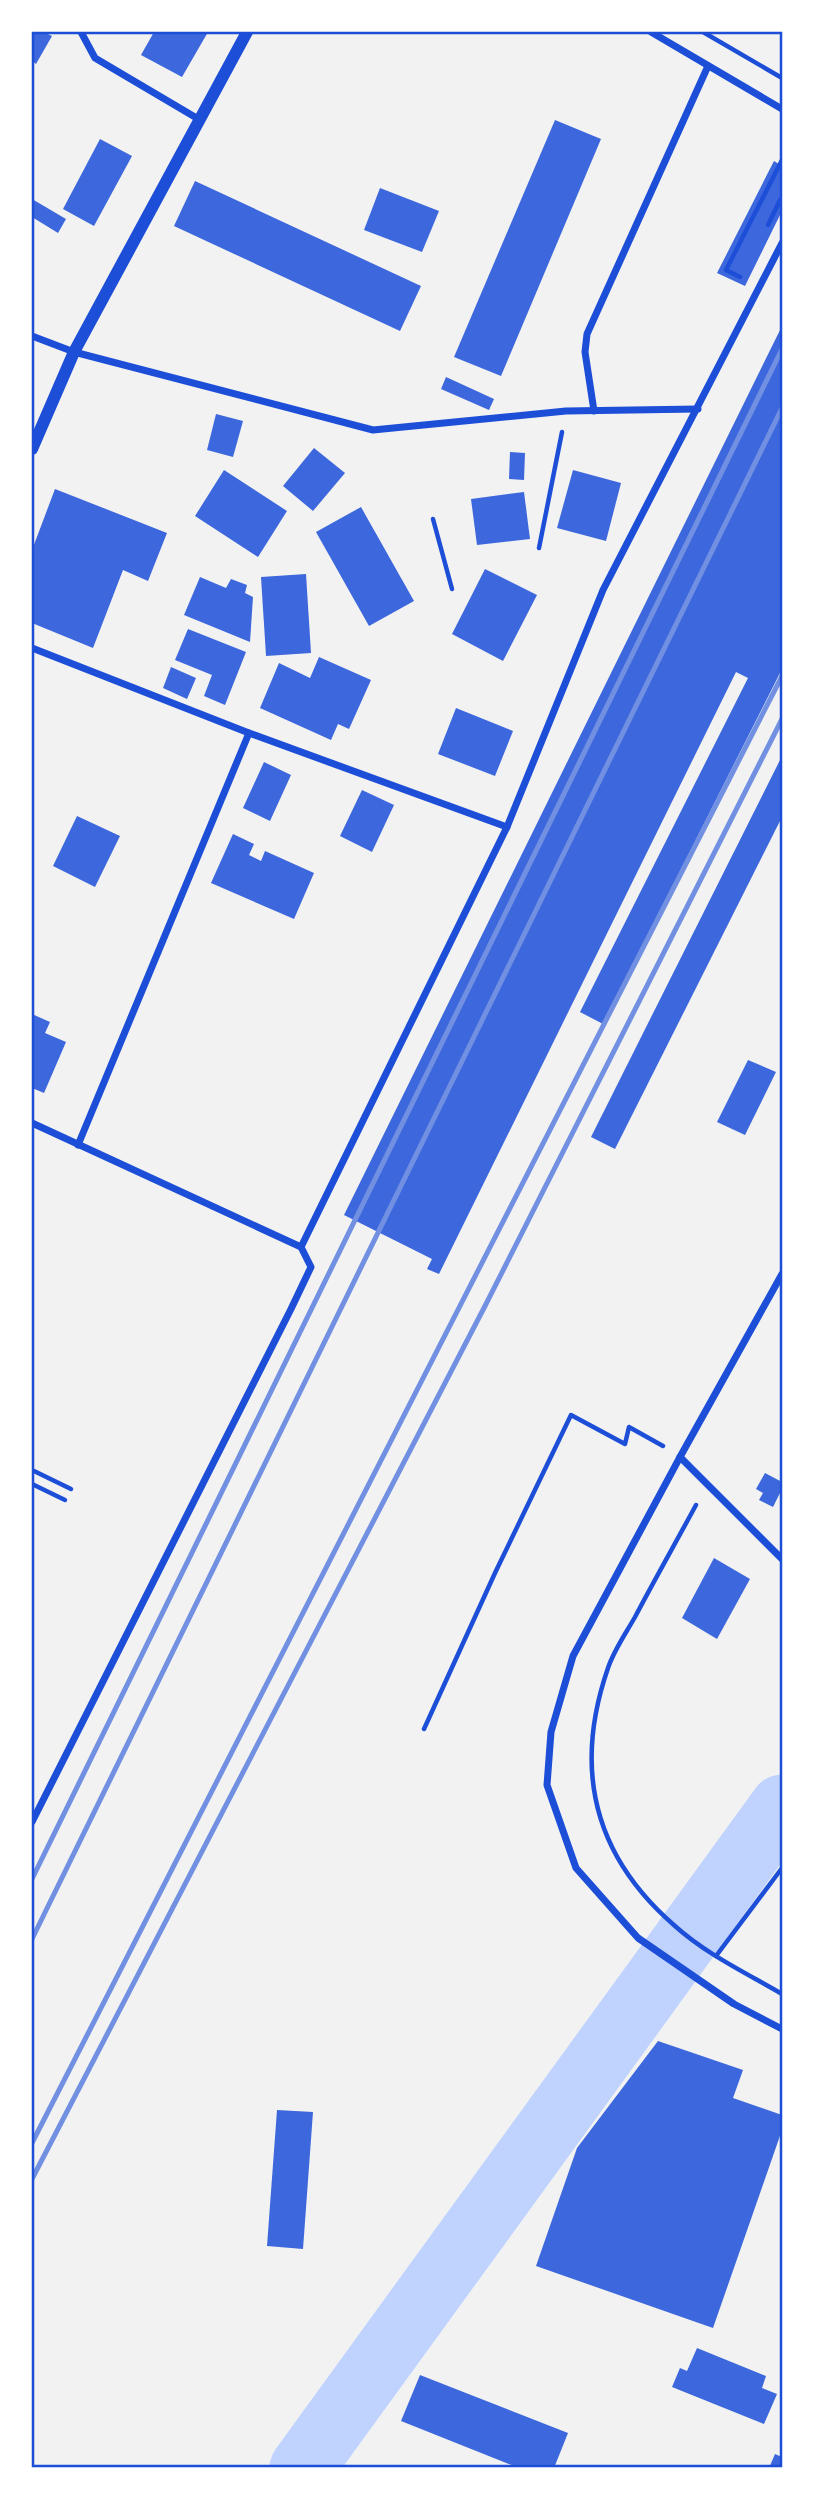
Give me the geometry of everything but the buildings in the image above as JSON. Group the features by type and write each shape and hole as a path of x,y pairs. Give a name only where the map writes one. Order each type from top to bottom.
{"street":[{"path":"81,32 95,58 201,120"},
{"path":"32,449 74,352 247,32"},
{"path":"651,32 782,109"},
{"path":"594,411 586,352 587,334 708,66"},
{"path":"301,1247 507,827 603,590 782,243"},
{"path":"32,336 74,352 373,430 566,411 698,409"},
{"path":"32,648 250,733 507,827"},
{"path":"78,1145 250,733"},
{"path":"32,1123 301,1247 311,1267 32,1822"},
{"path":"782,1274 573,1656 551,1732 547,1785 576,1868 638,1938 734,2004 782,2029"},
{"path":"680,1457 782,1559"}],"path":[{"path":"703,32 782,78"},
{"path":"747,267 741,278 726,271 782,160"},
{"path":"764,233 780,200 782,201"},
{"path":"539,548 566,411"},
{"path":"433,519 452,589"},
{"path":"424,1729 571,1415 625,1444 629,1427 680,1457"},
{"path":"34,1471 71,1489"},
{"path":"32,1484 65,1500"},
{"path":"696,1503 608,1667 594,1727 592,1781 602,1828 629,1878 675,1927 716,1956 782,1994"},
{"path":"716,1956 782,1868"}],"waterway":[{"path":"302,2468 782,1807"}],"railway":[{"path":"32,1879 782,349"},
{"path":"32,1939 782,408"},
{"path":"32,2143 782,676"},
{"path":"32,2179 485,1306 782,719"}]}
